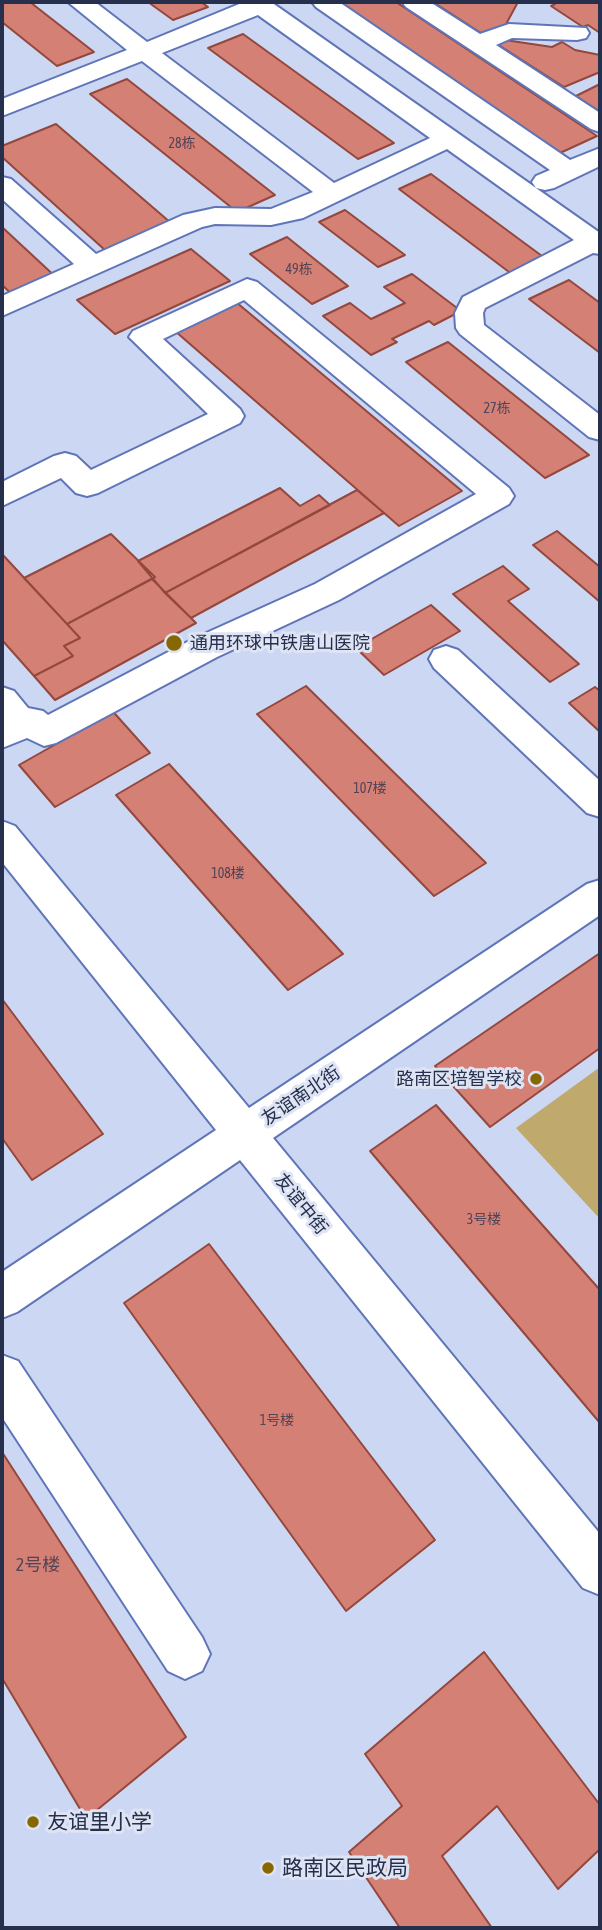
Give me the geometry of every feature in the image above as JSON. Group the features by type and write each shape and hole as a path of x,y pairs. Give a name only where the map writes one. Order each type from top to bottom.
{"street":[{"path":"80,2 331,193"},
{"path":"324,2 569,171"},
{"path":"414,2 600,124"},
{"path":"2,83 12,104 259,4 597,243 473,303 468,313 470,328 600,430"},
{"path":"477,44 522,17 589,36"},
{"path":"522,17 589,36"},
{"path":"2,307 193,221 215,216 271,218 293,212 448,139"},
{"path":"524,192 600,156"},
{"path":"2,185 93,266"},
{"path":"2,495 65,463 87,485 229,416 143,337 247,288 498,496 327,592 205,648 44,733 31,720 9,720"},
{"path":"446,659 600,803"},
{"name":"友谊中街","path":"2,836 600,1571"},
{"name":"友谊南北街","path":"2,1297 600,895"},
{"path":"2,1377 185,1654"}],"shaded area":[{"path":"600,1067 600,1219 516,1128"}],"building":[{"path":"2,2 30,2 94,52 57,66 2,22"},
{"path":"148,2 201,2 208,7 173,20"},
{"path":"339,2 396,2 597,136 560,153"},
{"path":"433,2 518,2 505,26 484,35"},
{"path":"551,2 600,2 600,33 588,25 583,27 551,6 555,4"},
{"path":"243,34 394,143 358,159 208,48"},
{"path":"505,40 552,47 562,42 575,50 600,55 600,72 564,87 497,44"},
{"path":"127,79 275,195 237,212 90,94"},
{"path":"600,84 600,112 576,96"},
{"path":"56,124 171,223 106,251 2,157 2,146"},
{"path":"431,174 546,259 513,275 399,189"},
{"path":"345,210 405,255 378,267 319,222"},
{"path":"2,227 59,280 16,298 2,285"},
{"path":"287,237 348,286 312,304 250,254"},
{"path":"191,249 230,281 115,334 77,300"},
{"path":"412,274 461,311 434,325 429,321 392,339 397,342 371,355 323,316 350,303 371,319 405,303 384,287"},
{"path":"569,280 600,303 600,353 529,299"},
{"path":"236,302 462,491 399,526 175,331"},
{"path":"448,342 589,455 545,478 406,362"},
{"path":"280,488 300,506 319,495 330,505 165,593 138,561"},
{"path":"357,490 384,513 191,618 165,593"},
{"path":"557,531 600,567 600,602 533,545"},
{"path":"111,534 155,577 67,624 24,578"},
{"path":"2,554 80,638 64,646 73,656 34,676 2,640"},
{"path":"503,566 529,589 508,601 579,664 550,682 453,594"},
{"path":"152,579 196,623 55,700 34,676 73,656 64,646 80,638 67,624"},
{"path":"431,605 460,631 384,675 356,648"},
{"path":"306,686 486,863 434,896 257,714"},
{"path":"595,687 600,691 600,732 569,703"},
{"path":"108,706 150,753 55,807 19,765 72,735 67,729"},
{"path":"169,764 343,954 288,990 116,795"},
{"path":"600,953 600,1048 490,1127 435,1066"},
{"path":"2,999 103,1134 32,1180 2,1138"},
{"path":"436,1105 600,1290 600,1423 370,1151"},
{"path":"209,1244 435,1540 346,1611 124,1303"},
{"path":"2,1452 186,1737 86,1819 2,1678"},
{"path":"484,1652 600,1805 600,1849 558,1889 497,1806 442,1856 492,1928 400,1928 349,1852 402,1806 365,1754"}],"place":[{"name":"通用环球中铁唐山医院","path":"174,643"},
{"name":"路南区培智学校","path":"536,1079"},
{"name":"友谊里小学","path":"33,1822"},
{"name":"路南区民政局","path":"268,1868"}]}
